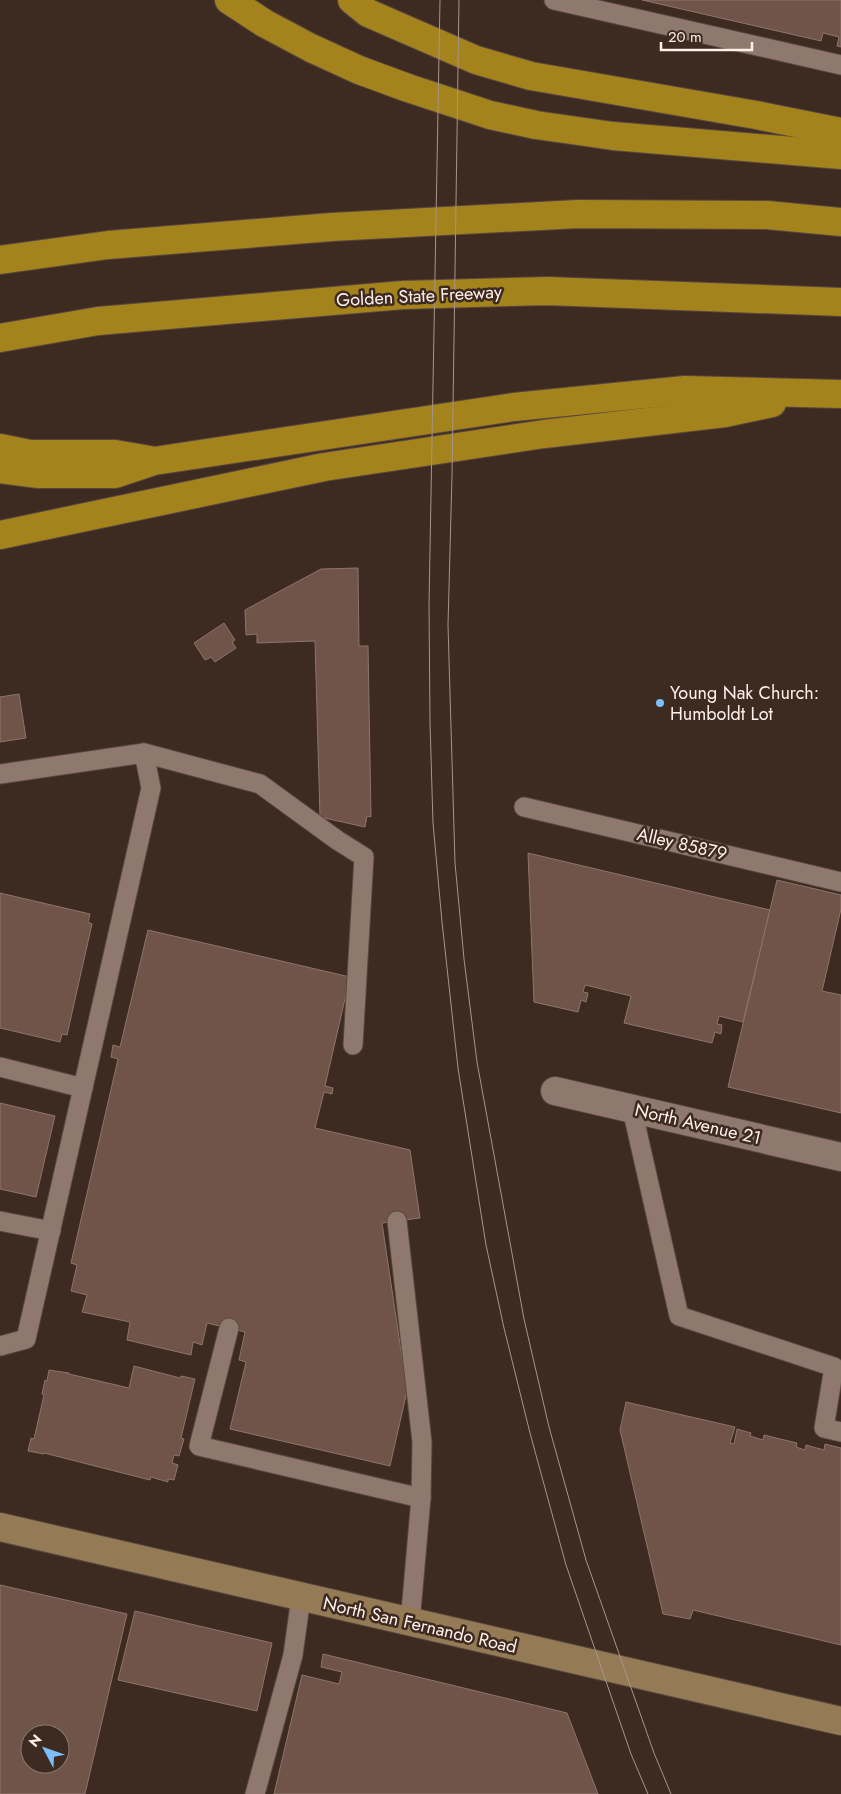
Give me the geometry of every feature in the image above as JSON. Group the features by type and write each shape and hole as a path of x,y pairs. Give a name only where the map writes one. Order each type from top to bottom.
{"highway":[{"path":"229,0 264,23 311,48 359,70 490,115 536,125 613,136 841,155"},
{"path":"352,0 368,13 476,60 531,76 841,132"},
{"path":"0,260 108,245 332,227 578,214 767,215 841,222"},
{"name":"Golden State Freeway","path":"0,338 98,321 403,295 546,291 841,302"},
{"path":"0,469 37,474 115,474 154,461 514,407 685,390 828,394"},
{"path":"0,535 324,467 544,434 725,413 828,394"},
{"path":"0,448 30,454 115,454 154,461"}],"main road":[{"name":"North San Fernando Road","path":"0,1527 301,1598 841,1721"}],"street":[{"name":"North Avenue 21","path":"555,1091 841,1158"}],"lane":[{"path":"554,0 841,65"},
{"path":"0,1346 26,1339 151,788 144,752"},
{"path":"0,774 144,752 260,784 364,857 353,1045"},
{"name":"Alley 85879","path":"524,807 841,882"},
{"path":"0,1067 83,1088"},
{"path":"632,1109 679,1316 834,1367 824,1428 841,1432"},
{"path":"0,1221 51,1230"},
{"path":"397,1221 422,1442 421,1498 410,1623"},
{"path":"229,1328 199,1446 421,1498"},
{"path":"255,1794 293,1655 301,1598"}],"building":[{"path":"642,0 841,0 841,47 837,46 839,37 823,33 821,41"},
{"path":"358,568 359,646 368,646 371,817 367,816 365,827 320,817 315,641 257,643 257,634 246,635 245,610 321,569"},
{"path":"224,623 235,640 232,642 236,648 215,662 211,657 205,660 194,643"},
{"path":"19,694 26,738 0,742 0,697"},
{"path":"528,853 770,910 743,1022 719,1016 717,1024 722,1025 721,1034 715,1032 712,1043 624,1023 631,996 585,985 583,992 588,993 586,1002 581,1000 578,1012 534,1002"},
{"path":"777,880 841,895 841,909 822,991 841,995 841,1113 728,1087"},
{"path":"0,893 90,914 88,922 92,924 67,1035 62,1034 60,1042 0,1028"},
{"path":"148,930 350,977 325,1086 333,1088 332,1094 324,1092 315,1128 410,1150 420,1218 382,1223 407,1391 390,1466 230,1429 246,1362 239,1360 245,1332 207,1323 202,1345 193,1342 191,1355 127,1340 130,1322 82,1312 87,1295 71,1291 77,1265 71,1263 118,1059 111,1057 113,1045 120,1047"},
{"path":"0,1103 55,1116 36,1197 0,1189"},
{"path":"134,1366 180,1378 181,1376 195,1379 181,1438 184,1439 179,1456 174,1455 172,1463 178,1465 174,1480 168,1479 168,1482 151,1477 150,1480 44,1453 28,1451 31,1438 34,1439 44,1395 42,1394 45,1380 47,1381 49,1370 129,1388"},
{"path":"626,1402 735,1427 730,1443 734,1444 737,1429 751,1433 750,1436 763,1440 764,1435 797,1443 796,1447 805,1450 806,1445 824,1450 825,1444 841,1448 841,1645 693,1610 690,1619 663,1614 620,1430"},
{"path":"0,1585 127,1614 85,1794 0,1794"},
{"path":"135,1611 272,1643 257,1711 118,1680"},
{"path":"323,1654 567,1713 598,1794 274,1794 302,1675 339,1684 342,1672 321,1667"}],"tram line":[{"path":"440,0 429,605 430,723 433,823 458,1068 486,1245 530,1433 566,1565 631,1754 648,1794"},
{"path":"459,0 448,625 455,863 464,959 477,1062 524,1319 549,1427 586,1560 654,1753 671,1794"}],"place":[{"name":"Young Nak Church: Humboldt Lot","path":"660,703"}]}
